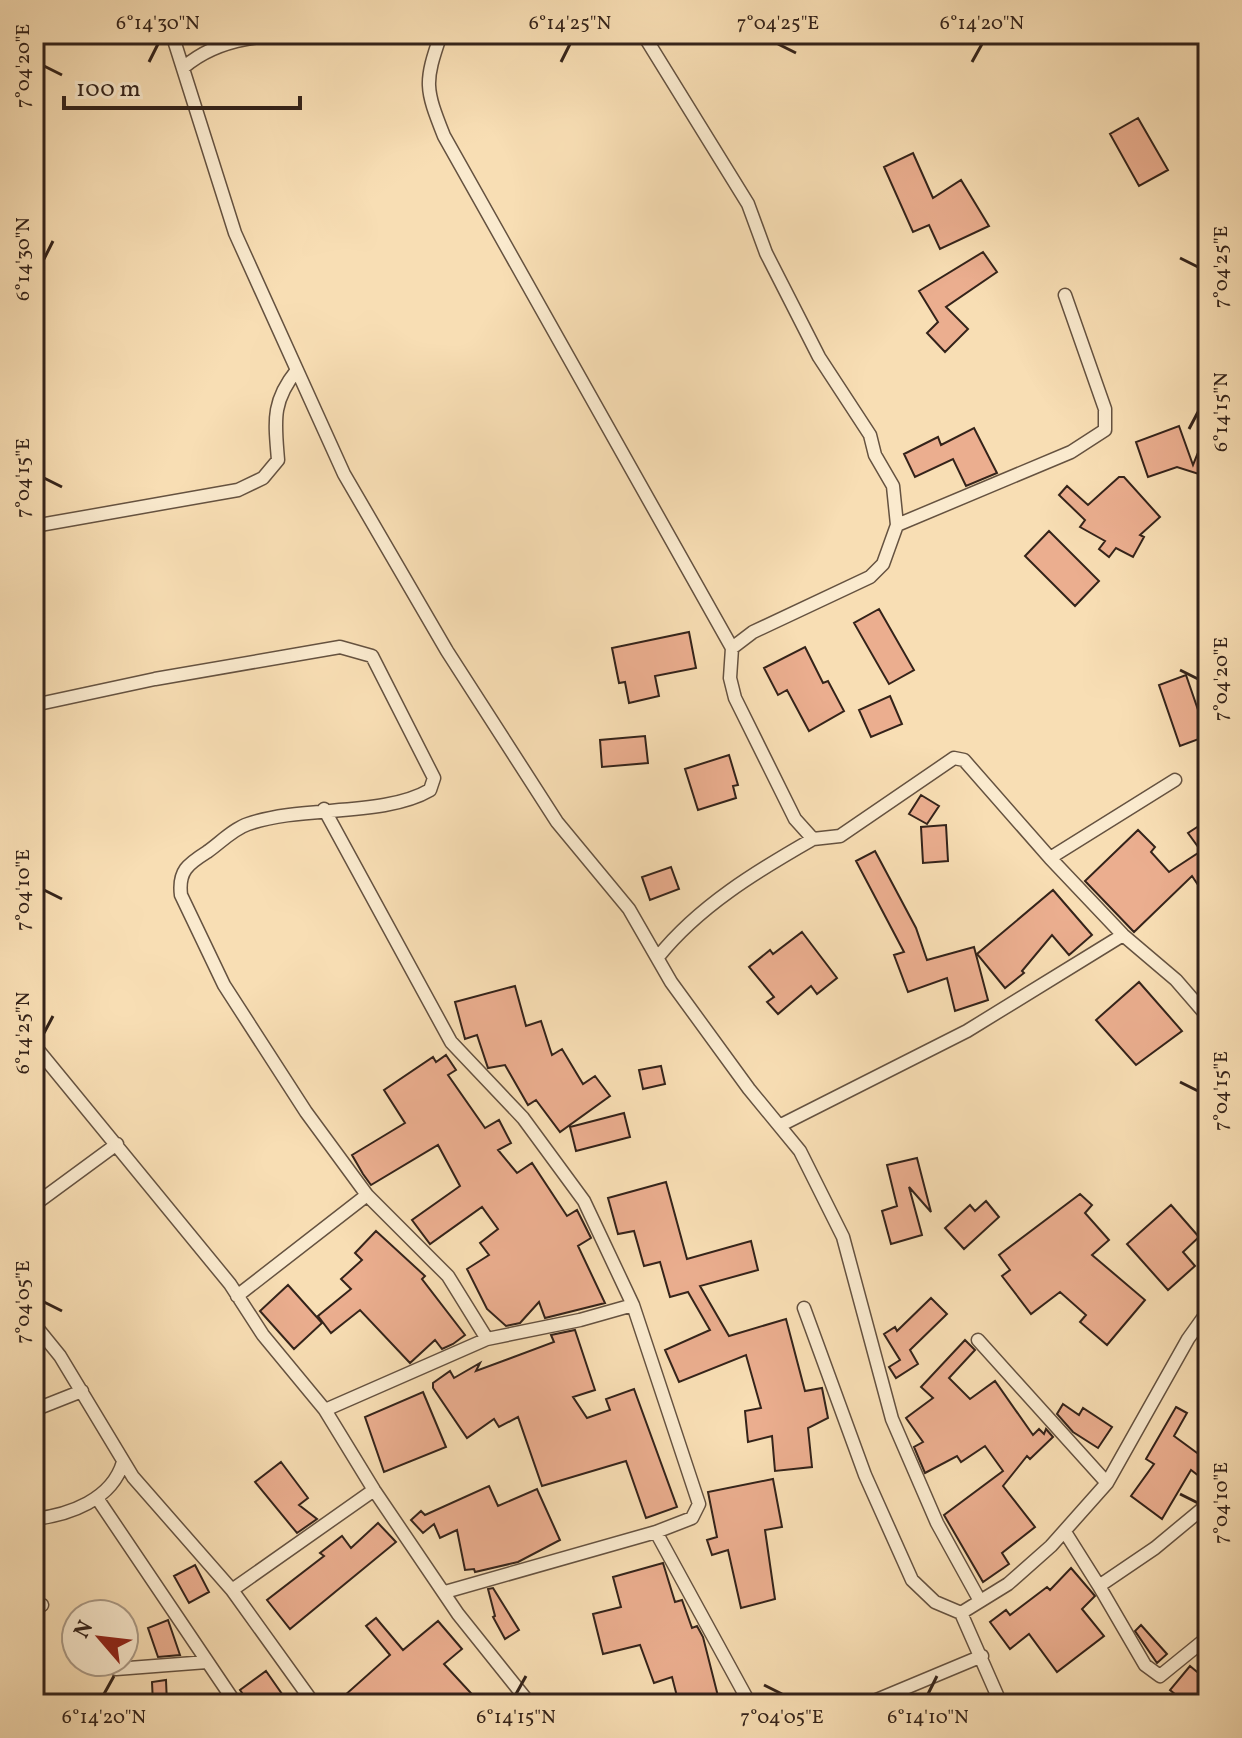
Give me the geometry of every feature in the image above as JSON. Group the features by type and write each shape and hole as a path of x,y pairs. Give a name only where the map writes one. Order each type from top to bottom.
{"street":[{"path":"172,34 235,233 344,474 447,651 557,822 629,909 671,982 806,1161 843,1237 892,1419 937,1523 980,1601"},
{"path":"184,67 201,52 231,41 281,34 351,34"},
{"path":"441,34 427,71 428,95 444,136 732,648 730,678 735,698 795,819 813,839"},
{"path":"643,34 748,204 766,253 819,357 870,435 875,455 893,486 897,525 883,564 870,577 753,632 732,648"},
{"path":"897,525 1071,452 1105,430 1105,409 1065,295"},
{"path":"34,526 238,490 263,478 278,460 275,408 285,384 297,370"},
{"path":"34,705 155,679 340,647 372,656 384,674 434,778 430,790 407,801 324,809 246,824 188,863 179,879 181,895 224,985 306,1112 367,1195 448,1276 487,1339"},
{"path":"658,957 679,931 709,906 813,839 840,836 954,758 974,768 1050,858 1123,935 1176,980 1208,1017"},
{"path":"1050,858 1175,780"},
{"path":"324,809 451,1042 523,1118 584,1201 633,1305 699,1504 692,1518 656,1532 445,1592"},
{"path":"781,1125 967,1031 1123,935"},
{"path":"34,1045 117,1144 237,1296 263,1335 325,1410 374,1490 445,1592 530,1704"},
{"path":"34,1205 117,1144"},
{"path":"237,1296 367,1195"},
{"path":"325,1410 487,1339 580,1320 633,1305"},
{"path":"804,1308 865,1475 912,1580 935,1602 961,1613 1001,1704"},
{"path":"961,1613 1008,1584 1065,1532 1107,1483 1188,1339 1208,1311"},
{"path":"34,1324 82,1391 123,1462 232,1590 314,1704"},
{"path":"978,1340 1107,1483"},
{"path":"34,1410 82,1391"},
{"path":"34,1519 71,1512 97,1498 120,1471 123,1462"},
{"path":"232,1590 374,1490"},
{"path":"97,1498 236,1704"},
{"path":"1099,1586 1155,1548 1208,1504"},
{"path":"656,1532 750,1704"},
{"path":"1065,1532 1145,1665 1153,1673 1160,1676 1208,1637"},
{"path":"867,1704 982,1656"},
{"path":"140,1667 207,1662"}],"building":[{"path":"1138,118 1168,170 1139,186 1110,134"},
{"path":"913,153 933,198 961,180 989,226 940,249 929,225 913,232 884,167"},
{"path":"983,252 997,272 946,307 968,329 945,352 927,333 938,322 919,291"},
{"path":"1179,426 1193,465 1208,428 1208,460 1202,475 1177,467 1148,477 1136,442"},
{"path":"974,428 997,473 966,486 953,459 915,477 904,454 938,437 941,445"},
{"path":"1119,477 1124,477 1160,517 1140,535 1144,537 1133,557 1116,548 1109,557 1099,549 1105,541 1080,527 1085,520 1059,495 1067,486 1088,505"},
{"path":"1049,531 1099,581 1075,606 1025,556"},
{"path":"879,609 914,670 889,684 854,623"},
{"path":"689,632 696,668 655,676 659,696 629,703 625,682 619,683 612,648"},
{"path":"805,647 823,683 828,681 844,711 809,731 787,690 778,695 764,668"},
{"path":"1186,675 1207,736 1180,746 1159,685"},
{"path":"890,696 902,724 871,737 859,710"},
{"path":"645,736 648,763 602,767 600,740"},
{"path":"729,755 738,785 733,786 736,798 698,810 685,769"},
{"path":"921,795 939,806 927,824 909,814"},
{"path":"1208,820 1208,879 1198,885 1192,876 1134,932 1085,881 1138,830 1155,847 1151,852 1169,872 1201,851 1188,833"},
{"path":"946,825 948,861 923,863 921,827"},
{"path":"875,851 916,928 927,960 974,947 988,1000 955,1011 947,978 908,992 894,955 904,952 856,861"},
{"path":"671,867 679,889 650,900 642,877"},
{"path":"1053,890 1092,935 1069,955 1052,935 1022,971 1024,973 1005,988 977,954"},
{"path":"802,932 837,978 817,994 811,986 778,1014 767,1002 774,997 749,967 770,950 773,954"},
{"path":"1139,982 1182,1031 1136,1065 1096,1020"},
{"path":"515,986 526,1026 541,1021 552,1055 562,1049 583,1084 595,1076 610,1096 560,1132 536,1100 528,1105 505,1065 488,1068 477,1035 465,1039 455,1002"},
{"path":"446,1055 456,1070 448,1075 485,1128 499,1120 511,1143 498,1150 517,1173 532,1163 567,1216 577,1210 591,1238 578,1246 605,1303 545,1318 539,1302 520,1323 506,1326 487,1309 467,1269 489,1255 480,1243 498,1229 482,1207 430,1244 412,1220 460,1186 438,1145 371,1185 363,1174 352,1155 405,1123 384,1090 433,1057 436,1062"},
{"path":"661,1066 665,1084 643,1089 639,1070"},
{"path":"624,1113 630,1137 576,1151 570,1127"},
{"path":"917,1158 931,1212 909,1187 922,1235 891,1244 882,1211 897,1206 887,1165"},
{"path":"666,1182 687,1259 751,1241 758,1270 700,1286 729,1336 786,1319 805,1391 822,1388 828,1418 808,1428 812,1467 775,1471 772,1436 748,1442 745,1411 761,1408 746,1355 679,1382 665,1350 710,1330 688,1292 670,1297 660,1262 644,1266 634,1231 618,1234 608,1198"},
{"path":"1080,1194 1092,1205 1085,1213 1109,1240 1092,1255 1145,1300 1107,1345 1080,1322 1086,1315 1060,1292 1031,1314 1002,1276 1010,1270 999,1255"},
{"path":"986,1201 999,1217 964,1249 945,1228 970,1205 975,1211"},
{"path":"1171,1205 1199,1237 1183,1252 1195,1266 1168,1290 1127,1244"},
{"path":"376,1231 425,1276 422,1279 465,1335 442,1349 435,1340 410,1363 360,1310 331,1333 318,1316 351,1289 341,1279 362,1260 355,1253"},
{"path":"288,1285 322,1323 294,1349 260,1311"},
{"path":"931,1298 947,1314 910,1350 918,1364 896,1378 889,1367 900,1360 884,1334 895,1327 897,1331"},
{"path":"575,1330 595,1390 573,1397 587,1418 610,1410 606,1399 634,1389 677,1507 646,1518 626,1461 542,1486 518,1417 499,1427 494,1419 467,1438 433,1388 433,1383 450,1371 454,1378 480,1363 476,1371 554,1342 551,1335"},
{"path":"965,1340 975,1350 949,1378 970,1399 995,1381 1033,1435 1039,1429 1044,1434 1046,1429 1053,1437 1030,1459 1027,1456 1003,1486 1035,1527 1002,1553 1009,1564 983,1582 944,1515 1003,1471 985,1446 961,1462 957,1456 925,1473 914,1447 923,1442 906,1418 933,1398 921,1387"},
{"path":"423,1392 446,1447 384,1472 365,1417"},
{"path":"1063,1404 1079,1415 1083,1408 1112,1427 1098,1448 1073,1432 1057,1414"},
{"path":"1176,1407 1187,1413 1174,1436 1208,1461 1208,1483 1191,1470 1162,1519 1131,1496 1154,1464 1146,1459"},
{"path":"281,1462 308,1498 299,1505 317,1519 297,1533 255,1482"},
{"path":"773,1479 782,1527 765,1530 775,1599 741,1608 728,1550 712,1555 707,1540 717,1537 708,1492"},
{"path":"489,1486 498,1506 537,1489 560,1540 518,1562 475,1572 474,1569 465,1570 457,1530 440,1538 434,1524 423,1533 411,1520 421,1511 425,1515"},
{"path":"378,1523 396,1542 290,1629 267,1600 324,1556 320,1553 342,1536 351,1548"},
{"path":"663,1563 675,1602 682,1600 692,1628 697,1626 703,1637 720,1704 679,1704 672,1677 654,1683 640,1645 603,1654 593,1614 621,1607 613,1577"},
{"path":"195,1565 209,1592 189,1603 174,1576"},
{"path":"1071,1568 1095,1596 1082,1609 1104,1636 1057,1672 1029,1634 1010,1649 990,1622 1006,1610 1010,1615 1047,1587 1050,1590"},
{"path":"493,1588 519,1630 505,1639 493,1617 488,1589"},
{"path":"376,1618 403,1650 438,1621 462,1649 444,1664 481,1704 369,1704 364,1698 351,1704 344,1696 390,1655 366,1626"},
{"path":"168,1620 180,1655 158,1657 148,1628"},
{"path":"1141,1625 1167,1654 1157,1663 1135,1631"},
{"path":"1190,1666 1208,1681 1208,1704 1187,1704 1170,1690"},
{"path":"266,1671 289,1704 250,1704 240,1690"},
{"path":"166,1680 167,1704 153,1704 152,1682"}]}
